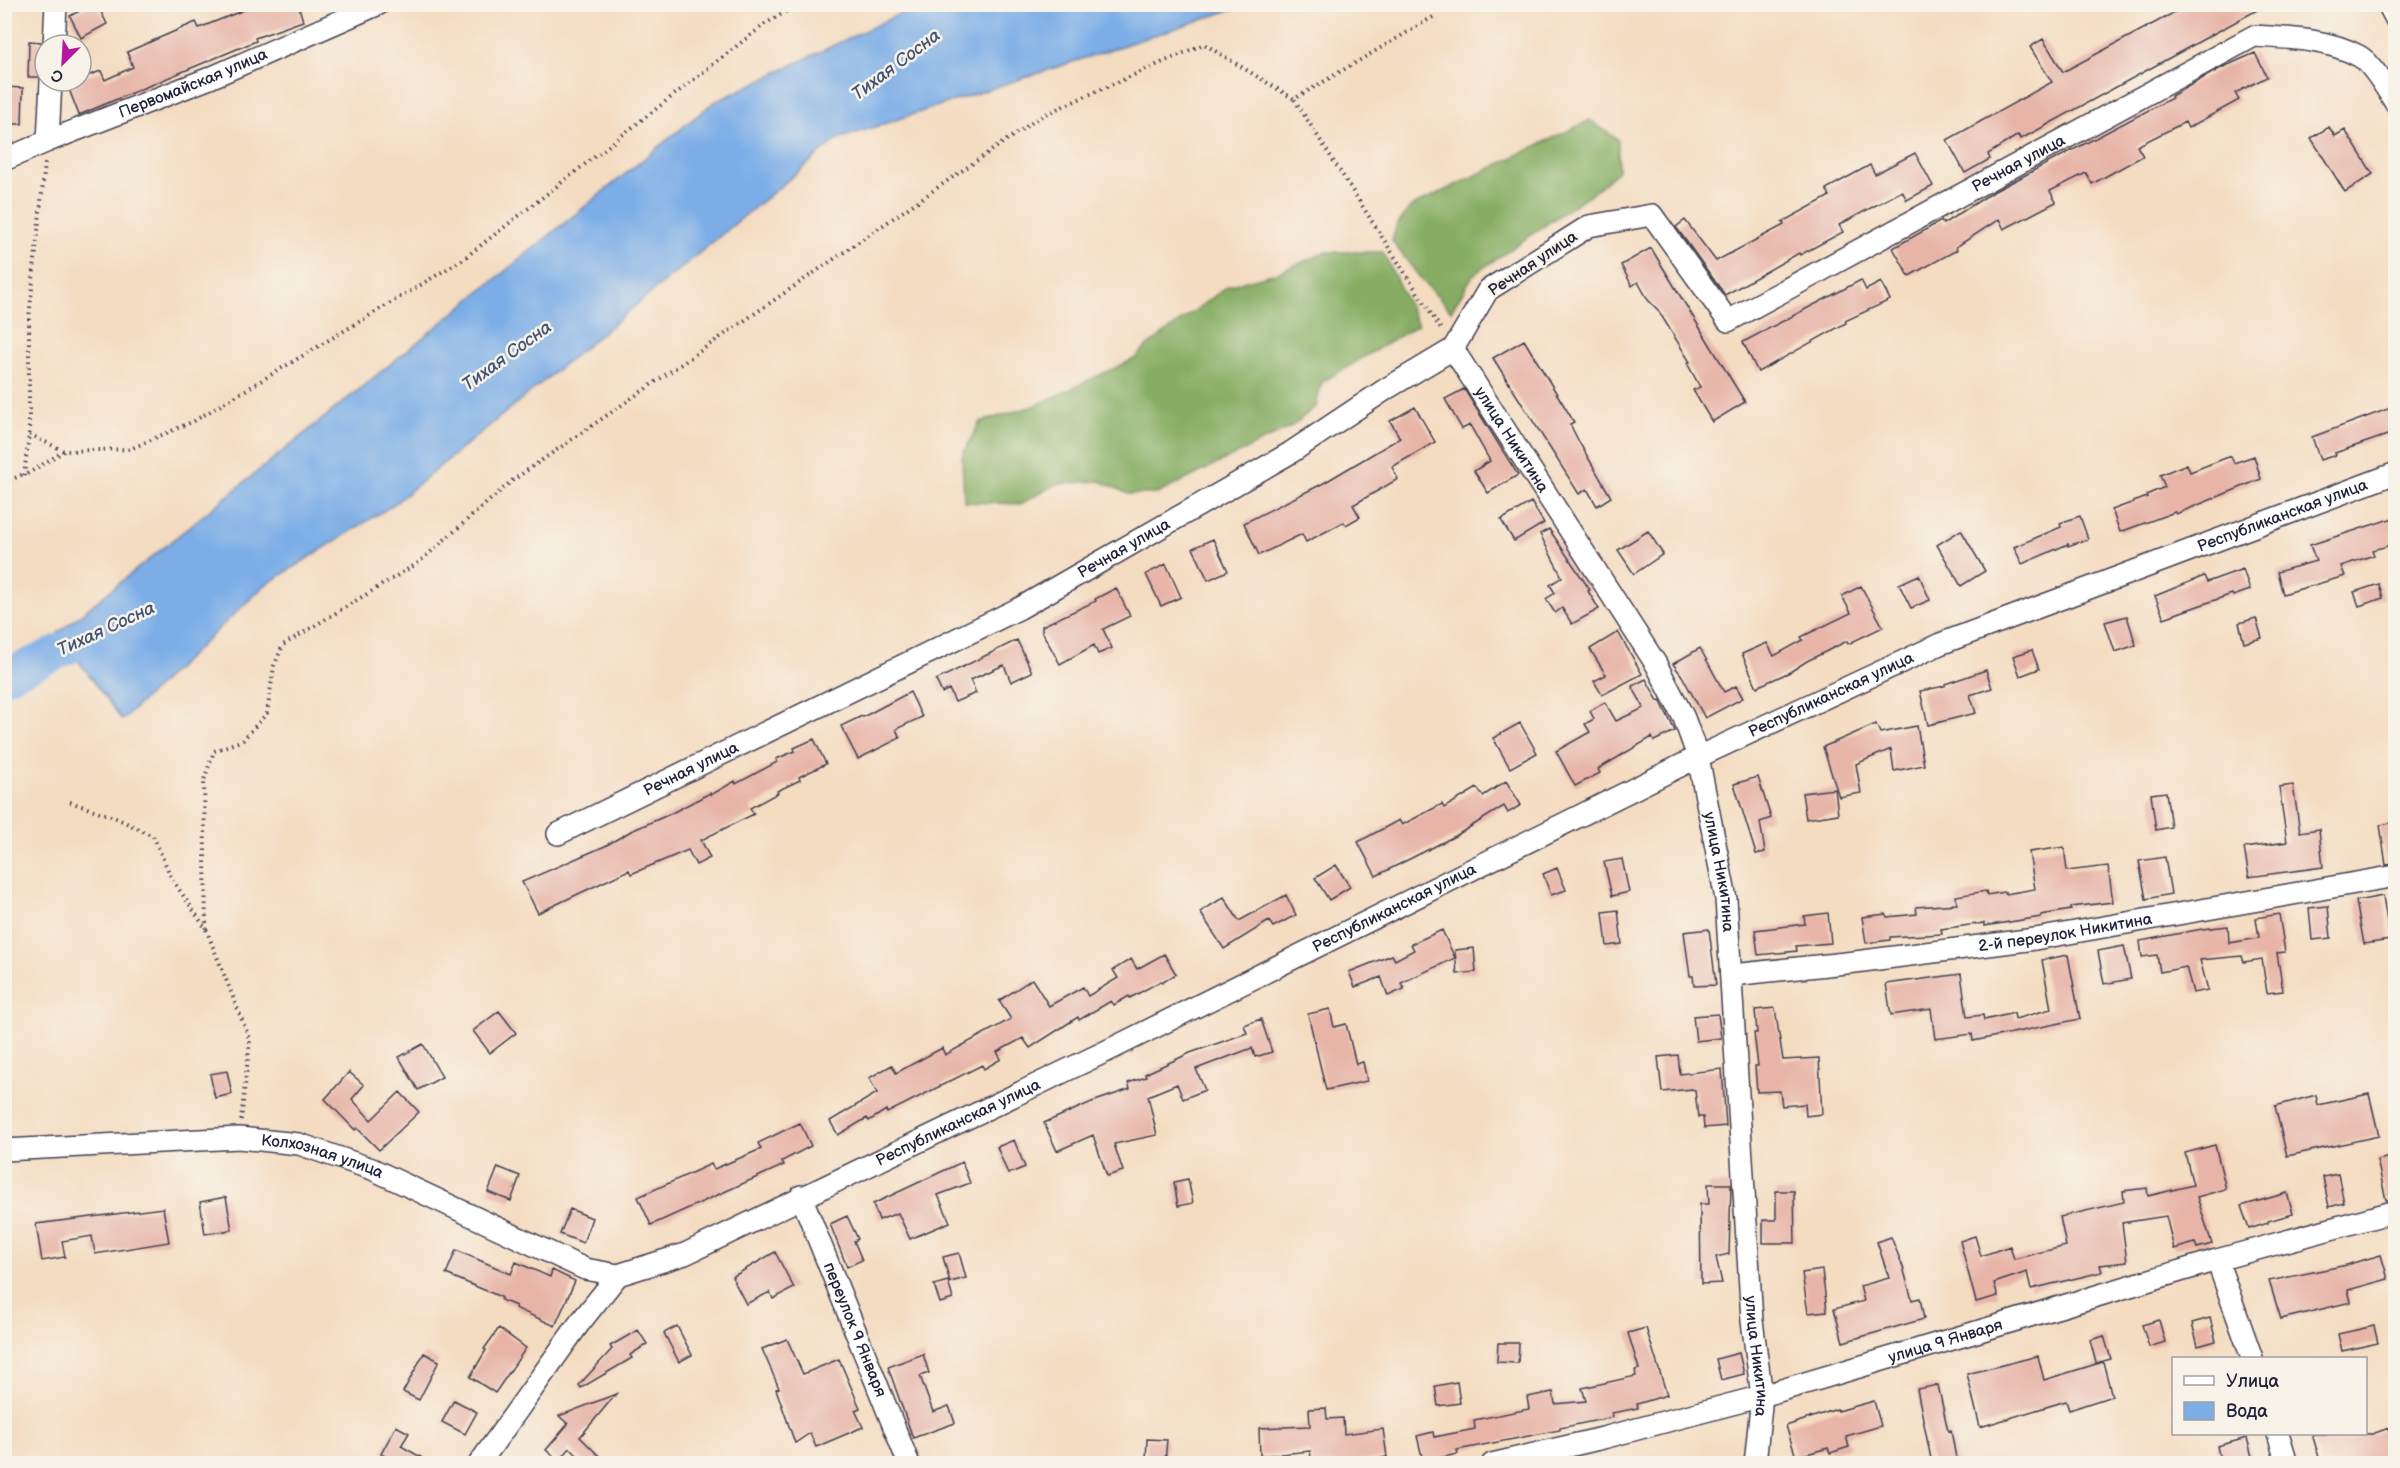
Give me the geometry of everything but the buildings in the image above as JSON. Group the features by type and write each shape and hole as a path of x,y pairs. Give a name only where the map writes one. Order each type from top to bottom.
{"street":[{"path":"55,33 56,4"},
{"name":"Первомайская улица","path":"4,160 210,78 379,4"},
{"path":"2388,4 2396,19"},
{"name":"Речная улица","path":"558,834 1020,608 1290,453 1386,389 1453,349 1488,290 1589,226 1652,215 1728,321 2254,36 2309,39 2361,56 2384,84 2396,104"},
{"path":"48,141 50,93"},
{"name":"улица Никитина","path":"1453,349 1656,664 1684,718 1698,757 1726,899 1752,1321 1762,1396 1755,1464"},
{"name":"Республиканская улица","path":"618,1275 685,1254 801,1196 1126,1042 1698,757 1940,644 2396,473"},
{"name":"2-й переулок Никитина","path":"1732,975 2035,939 2396,876"},
{"name":"Колхозная улица","path":"4,1150 239,1138 299,1144 372,1169 585,1269 618,1275"},
{"name":"переулок 9 Января","path":"801,1196 909,1464"},
{"name":"улица 9 Января","path":"1492,1464 1762,1396 2217,1260 2396,1211"},
{"path":"2217,1260 2251,1357"},
{"path":"479,1464 578,1325 618,1275"},
{"path":"2278,1435 2288,1464"}],"path":[{"path":"29,434 64,451 130,449 194,421 462,260 765,24 798,4"},
{"path":"1294,99 1433,17"},
{"path":"206,929 204,780 214,750 243,740 267,713 274,666 283,645 418,564 513,480 1042,115 1204,44 1294,99 1453,349"},
{"path":"48,141 29,318 29,434 24,476 64,451"},
{"path":"4,483 37,468"},
{"path":"70,802 114,817 153,836 172,879 206,929 250,1040 239,1138"}],"green space":[{"path":"1590,120 1618,140 1618,171 1596,190 1473,275 1451,311 1421,279 1392,241 1396,227 1410,207"},
{"path":"1326,252 1383,252 1418,325 1322,382 1316,406 1291,427 1157,494 1128,494 1101,481 1056,484 1021,504 964,502 962,456 980,422 1037,405 1136,358 1146,347 1228,286 1276,273"}],"water":[{"path":"918,5 1246,5 838,139 393,505 265,585 122,720 58,633 713,103"}],"waterway":[{"name":"Тихая Сосна","path":"4,677 110,628"}]}
